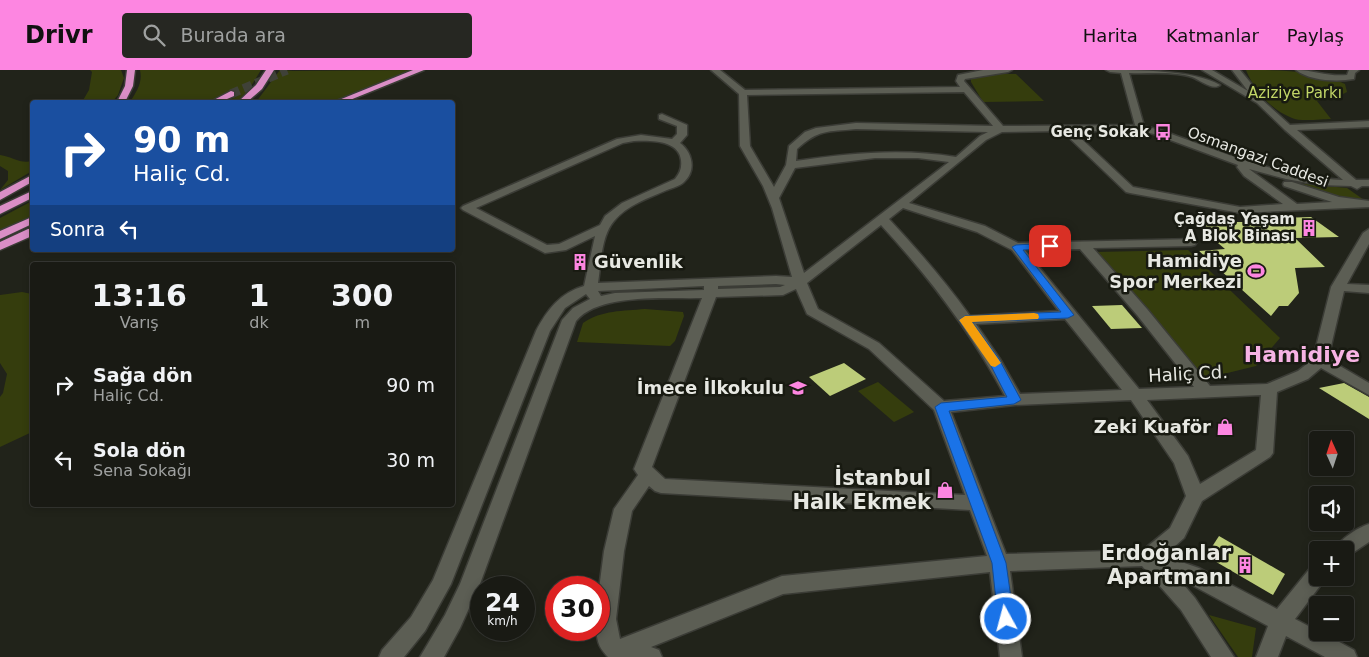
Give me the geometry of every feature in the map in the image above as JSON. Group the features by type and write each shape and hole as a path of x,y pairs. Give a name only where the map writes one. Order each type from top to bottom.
{"highway":[{"path":"122,100 129,86 131,70"},
{"path":"244,100 259,87 270,70"},
{"path":"343,100 420,70"},
{"path":"218,100 231,94"},
{"path":"0,197 30,179"},
{"path":"0,211 30,195"},
{"path":"0,235 30,221"},
{"path":"0,246 30,233"}],"street":[{"path":"715,70 743,94 966,89"},
{"path":"1000,129 960,81 961,77 984,71 1008,70"},
{"path":"1110,70 1125,72 1178,72 1194,75 1238,94 1260,101"},
{"path":"1206,70 1260,101"},
{"path":"1300,70 1316,75 1342,79 1351,77 1352,72 1355,70"},
{"path":"1238,71 1260,101 1288,128 1355,183 1358,189 1369,197"},
{"path":"1125,72 1140,128"},
{"path":"743,94 744,146 773,198 800,282 812,311 874,346 941,407 999,563 1011,657"},
{"path":"662,117 682,125 682,135 674,143"},
{"path":"1288,128 1369,124"},
{"path":"773,198 791,165 792,148 808,134 820,130 856,126 1000,129 1140,128 1157,132 1289,177 1318,181 1369,183"},
{"path":"957,127 971,148"},
{"name":"Osmangazi Caddesi","path":"1140,128 1148,133 1326,198 1355,204 1369,204"},
{"path":"390,657 418,624 441,584 543,331 551,315 568,298 593,294 615,297 711,288 783,291 800,282 990,133 1000,129"},
{"path":"1065,129 1130,190 1240,210 1355,204"},
{"path":"431,657 451,627 470,584 569,320 593,294 604,227 612,215 624,206 665,188 684,176 687,166 684,151 674,143 645,136 634,137 620,141 467,208 545,249 562,246 604,227"},
{"path":"791,165 816,161 910,154 958,160"},
{"path":"1242,167 1248,174 1294,207"},
{"path":"901,204 980,229 1016,247 1068,315 1135,395 1182,461 1195,496"},
{"path":"882,218 947,293 993,359 1014,400"},
{"path":"1369,233 1338,287 1320,361 1369,390"},
{"path":"1016,247 1191,242"},
{"path":"1083,245 1142,312 1206,392"},
{"path":"1338,287 1369,288"},
{"path":"711,288 643,469 661,486 977,502"},
{"path":"965,320 1068,315"},
{"name":"Haliç Cd.","path":"941,407 1014,400 1269,389 1303,375 1320,361"},
{"path":"1148,558 1177,534 1195,496 1264,453 1269,389"},
{"path":"648,474 623,509 614,551 605,619 609,644 618,654 651,657"},
{"path":"1354,543 1369,532"},
{"path":"618,654 782,585 999,563 1148,558 1192,574 1281,620 1346,657"},
{"path":"1148,558 1188,604 1223,657"},
{"path":"1267,657 1281,620 1309,584"},
{"path":"445,657 451,627"}],"green space":[{"path":"90,70 121,70 124,78 118,95 114,100 83,100 89,90 92,72"},
{"path":"140,70 261,70 248,91 238,100 230,100 239,95 227,93 211,100 131,100 137,91 141,75"},
{"path":"280,70 413,70 337,100 258,100"},
{"name":"Aziziye Parkı","path":"1246,70 1310,73 1345,84 1347,92 1339,96 1317,101 1331,119 1296,119 1270,105 1254,85"},
{"path":"988,74 1016,74 1044,101 983,102 971,79"},
{"path":"0,155 20,161 30,162 30,172 0,190 8,180 8,171 0,166"},
{"path":"1296,183 1347,188 1367,202 1341,199"},
{"path":"30,202 30,217 0,231 0,218"},
{"path":"1188,250 1280,338 1256,366 1203,379 1096,252"},
{"path":"22,292 30,294 30,433 0,447 0,397 3,393 7,374 0,363 0,295"},
{"path":"645,309 683,312 684,316 675,341 670,346 577,342 583,323 590,319 613,312"},
{"path":"878,382 914,412 894,422 858,391"},
{"path":"1209,615 1256,628 1252,657 1238,657"}],"building":[{"name":"Hamidiye Spor Merkezi","path":"1311,217 1339,237 1295,238 1325,267 1295,268 1299,293 1288,306 1279,306 1271,316 1199,251 1225,249 1193,222 1284,222 1279,218"},
{"path":"1122,305 1142,328 1111,329 1092,306"},
{"path":"844,363 866,379 830,396 809,377"},
{"path":"1344,383 1369,397 1369,419 1319,388"},
{"name":"Erdoğanlar Apartmanı","path":"1219,536 1285,574 1273,595 1206,556"}],"tunnel":[{"path":"231,94 287,70"}],"slow traffic":[{"path":"995,363 965,320 1034,317"}],"place":[{"name":"Genç Sokak","path":"1163,132"},
{"name":"Çağdaş Yaşam A Blok Binası","path":"1309,228"},
{"name":"Güvenlik","path":"580,262"},
{"name":"Hamidiye Spor Merkezi","path":"1256,271"},
{"name":"İmece İlkokulu","path":"798,388"},
{"name":"Zeki Kuaför","path":"1225,427"},
{"name":"İstanbul Halk Ekmek","path":"945,490"},
{"name":"Erdoğanlar Apartmanı","path":"1245,565"}],"district":[{"name":"Hamidiye","path":"1302,354"}],"route":[{"path":"1006,619 999,563 941,407 1014,400 993,359 965,320 1068,315 1016,247 1050,246"}]}
